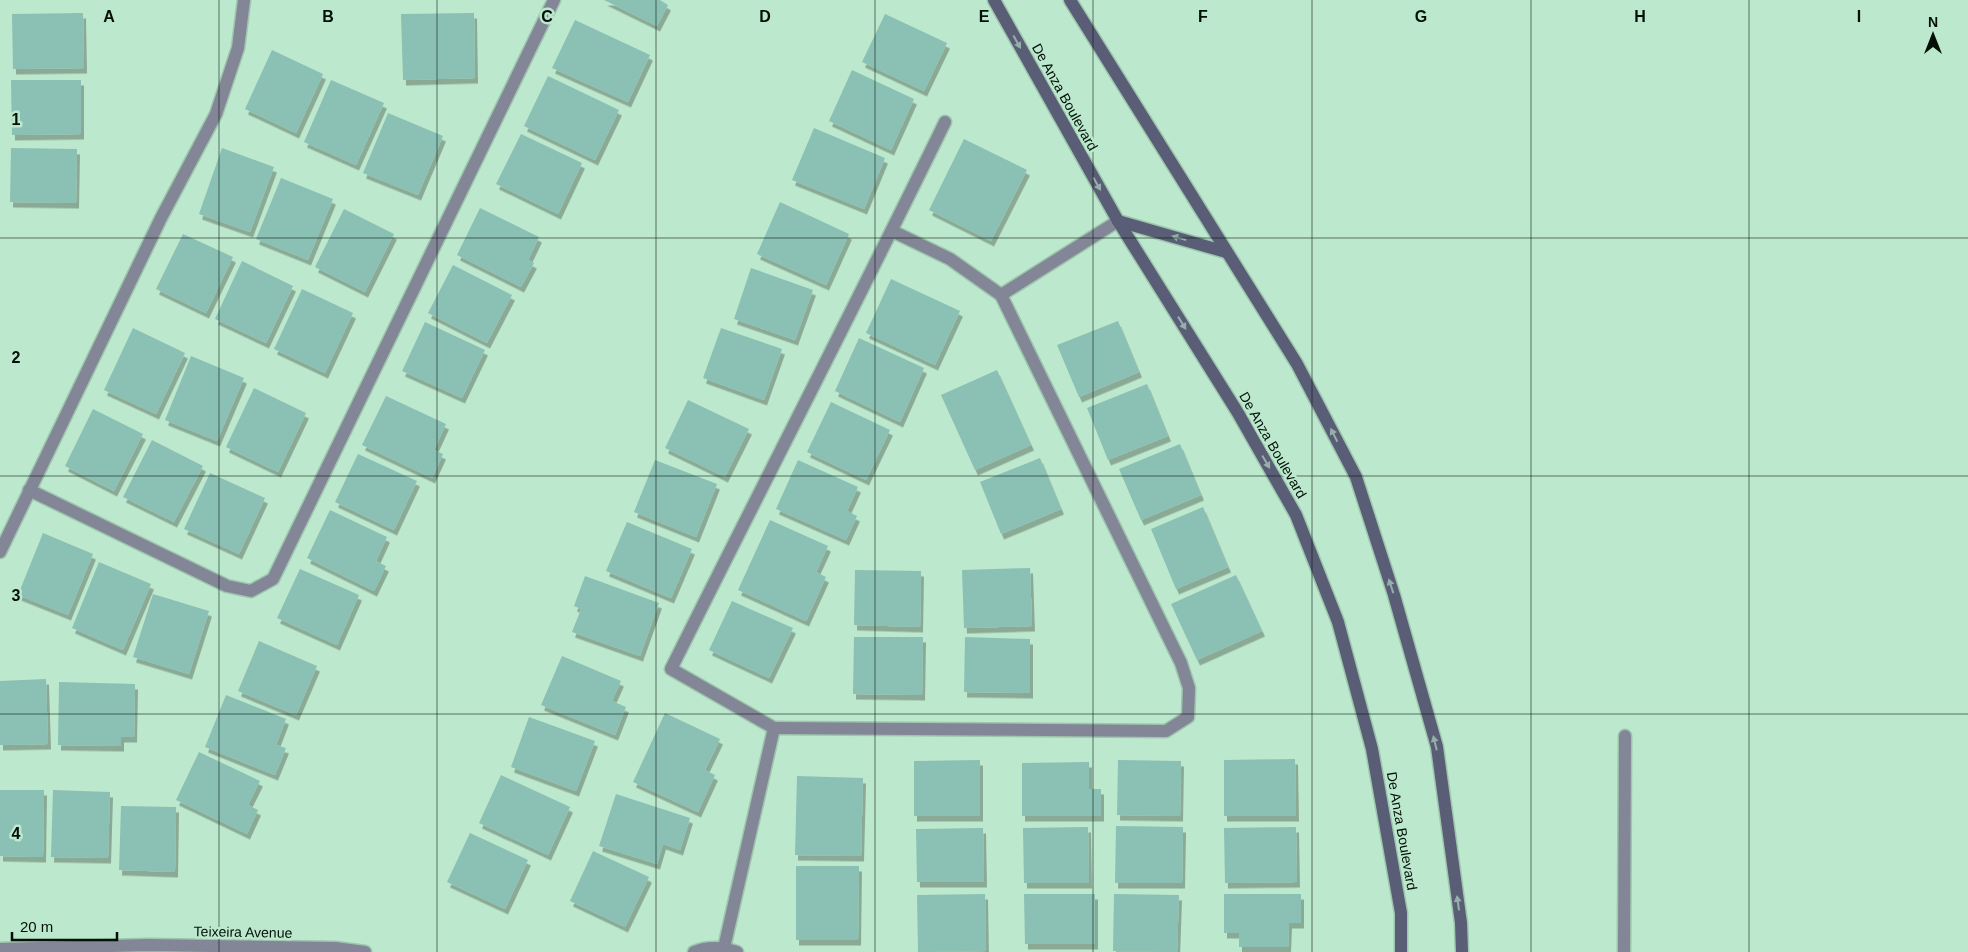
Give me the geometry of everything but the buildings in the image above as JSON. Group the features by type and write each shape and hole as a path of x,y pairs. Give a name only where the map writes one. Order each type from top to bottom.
{"street":[{"path":"0,552 161,218 216,114 238,48 244,0"},
{"path":"29,490 228,586 251,591 273,579 554,0"},
{"name":"De Anza Boulevard","path":"994,0 1118,221 1238,413 1296,515 1338,622 1372,749 1401,913 1401,952"},
{"path":"1070,0 1297,364 1356,477 1394,595 1436,747 1461,923 1462,952"},
{"path":"892,231 950,258 1001,295 1181,663 1190,688 1188,717 1166,731 774,728 671,669 945,122"},
{"path":"1001,295 1118,221 1226,252"},
{"path":"724,948 774,728"},
{"path":"1624,952 1625,736"},
{"name":"Teixeira Avenue","path":"0,949 148,945 335,948 365,952"},
{"path":"694,952 704,948 724,948 737,952"}]}
